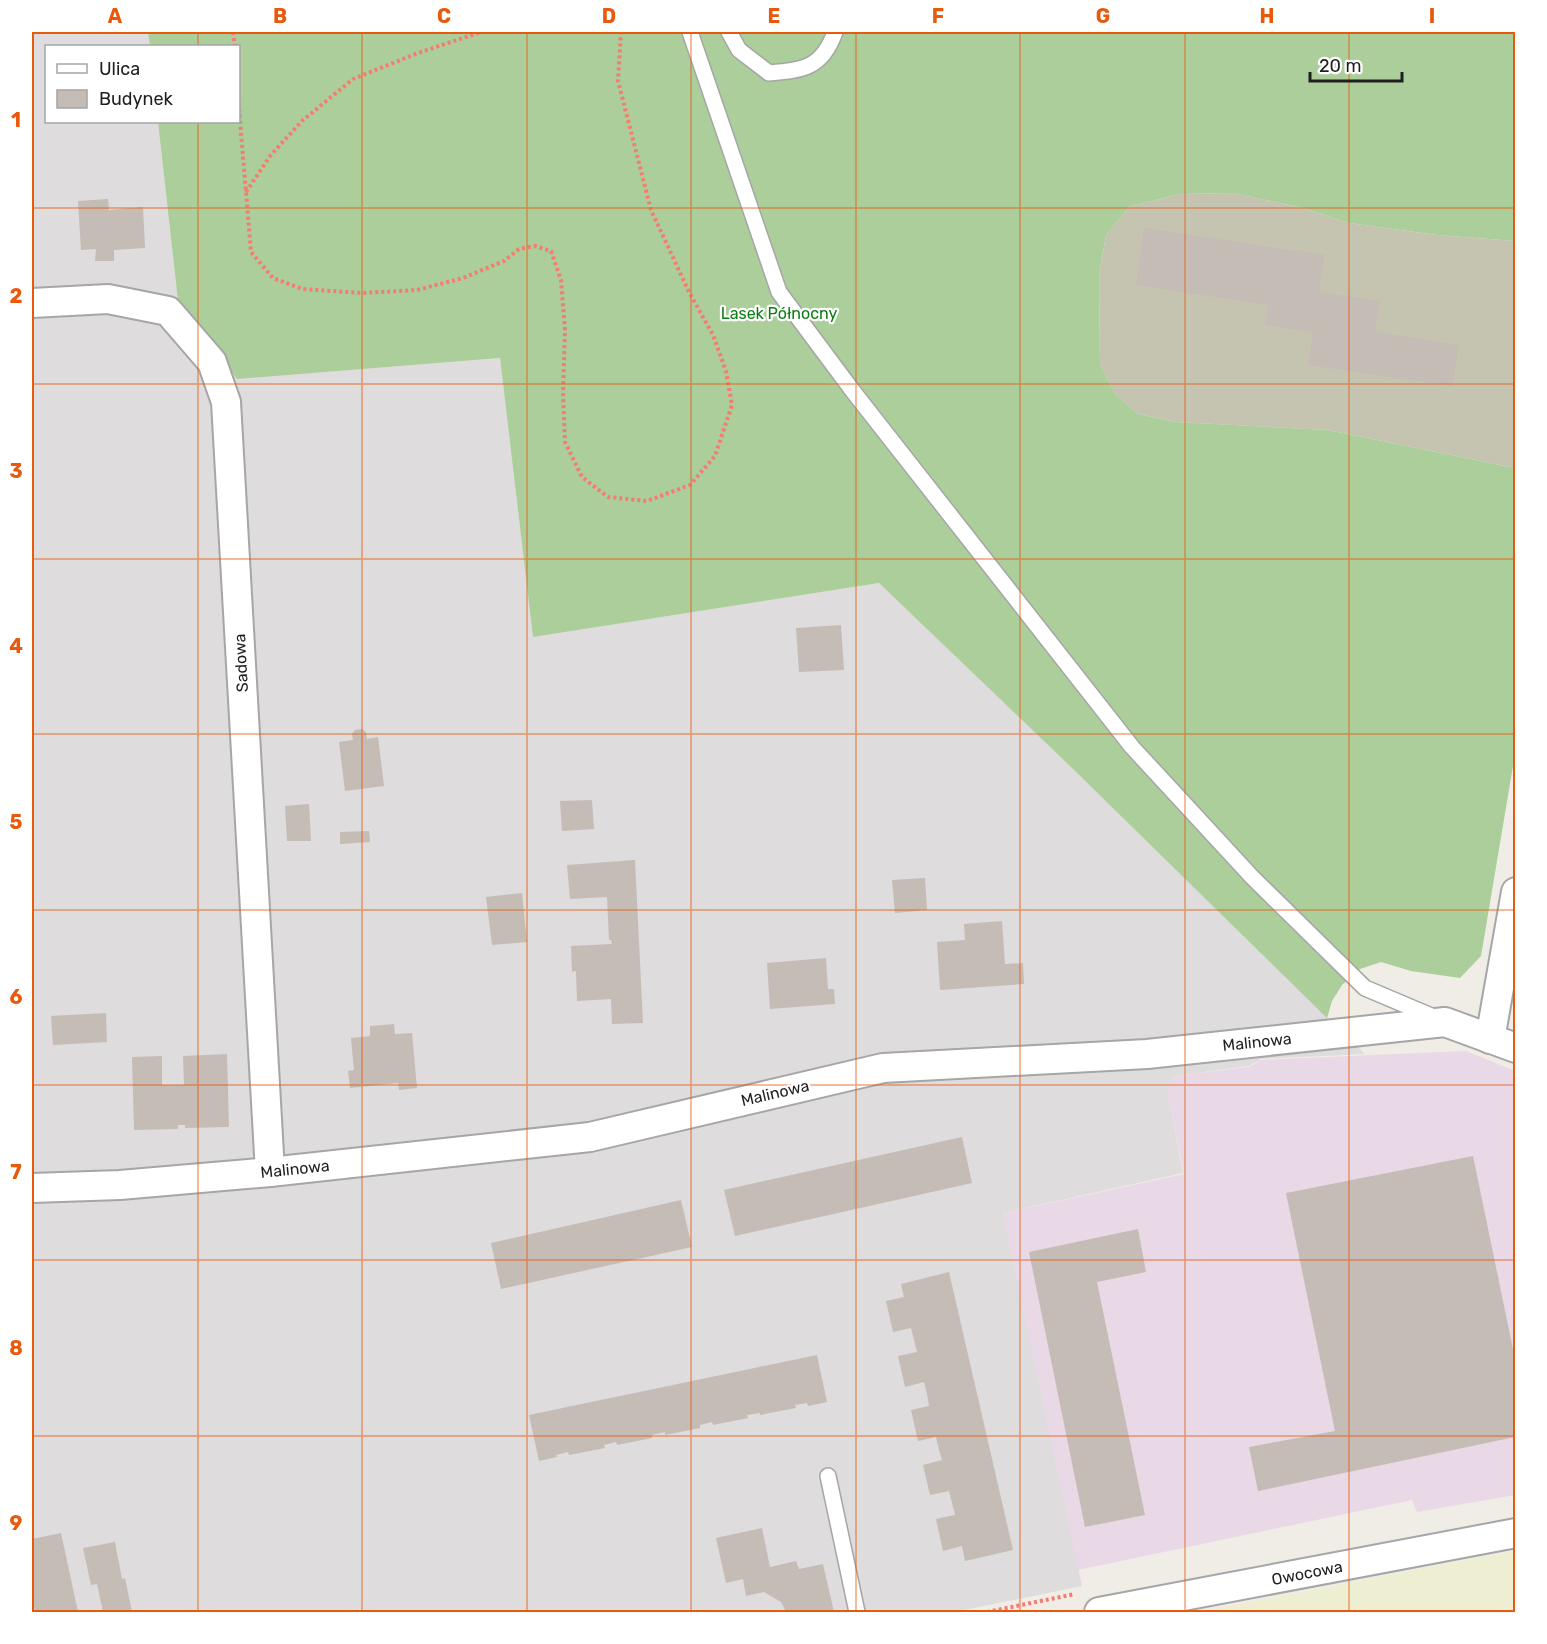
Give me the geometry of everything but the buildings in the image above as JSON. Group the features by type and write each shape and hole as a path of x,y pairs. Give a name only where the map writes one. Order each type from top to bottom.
{"street":[{"name":"Sadowa","path":"32,303 108,299 168,311 212,362 226,402 270,1172"},
{"path":"1503,1043 1515,892"},
{"name":"Malinowa","path":"32,1188 120,1185 270,1172 591,1137 883,1068 1147,1054 1445,1022 1503,1043"},
{"name":"Owocowa","path":"1104,1612 1515,1533"}],"lane":[{"path":"690,32 779,292 846,381 1132,747 1252,877 1365,988 1445,1022"},
{"path":"729,32 739,50 769,73 800,70 820,59 835,32"},
{"path":"828,1476 857,1612"}],"path":[{"path":"246,192 270,156 302,121 353,79 418,53 481,32"},
{"path":"240,122 251,252 273,278 302,289 362,294 417,290 463,278 504,261 519,249 535,246 551,251 561,280 565,330 563,393 565,442 582,477 608,497 647,501 690,485 715,456 732,405 726,371 713,335 689,292 651,210 618,81 621,32"}],"shaded area":[{"path":"32,32 148,32 150,45 45,45 45,123 158,123 178,301 237,379 500,358 533,637 879,583 1365,1054 1261,1059 1249,1066 1174,1076 1167,1087 1183,1173 1003,1213 1082,1586 954,1612 32,1612"},
{"path":"1233,193 1303,208 1349,223 1437,235 1515,241 1515,468 1328,430 1176,422 1138,414 1116,395 1100,365 1099,275 1106,235 1129,207 1179,194"},
{"path":"1466,1051 1515,1071 1515,1495 1417,1512 1412,1500 1078,1570 1003,1213 1184,1174 1167,1087 1174,1076 1249,1067 1261,1060"},
{"path":"1515,1551 1515,1612 1198,1612"}],"green space":[{"name":"Lasek Północny","path":"148,32 1515,32 1515,241 1437,235 1349,223 1303,208 1233,193 1179,194 1129,207 1106,235 1099,275 1100,365 1116,395 1138,414 1176,422 1328,430 1515,468 1515,754 1481,956 1460,978 1411,971 1381,962 1360,969 1342,985 1332,1001 1327,1018 879,583 533,637 500,358 237,379 178,301 158,123 240,123 240,45 150,45"}]}
